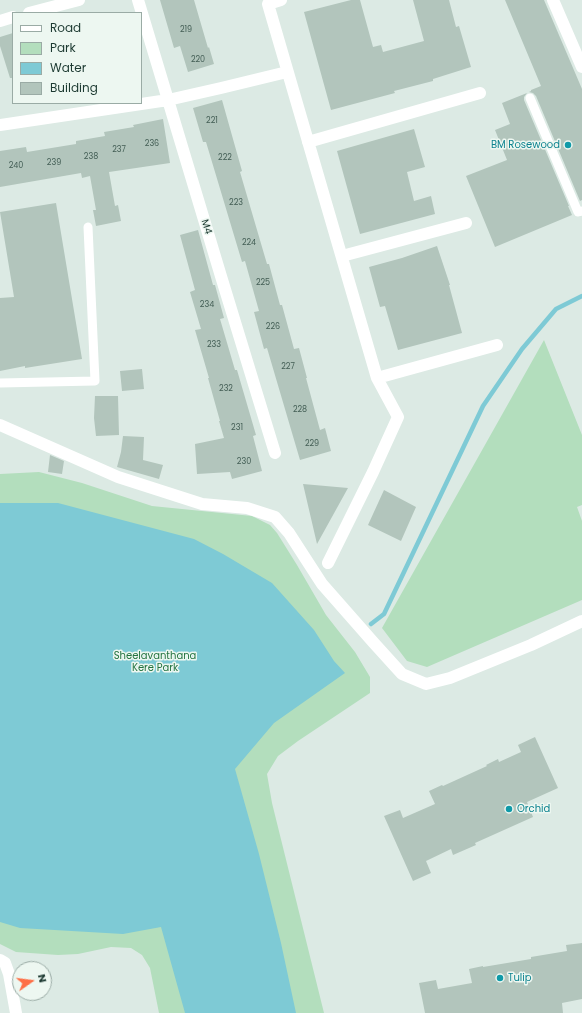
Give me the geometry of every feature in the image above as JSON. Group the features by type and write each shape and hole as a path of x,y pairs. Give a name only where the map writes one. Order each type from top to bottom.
{"street":[{"path":"33,12 79,0"},
{"name":"M4","path":"138,0 142,12"},
{"path":"281,0 268,4 287,72 377,378 398,417 373,472 328,563"},
{"path":"552,0 582,67"},
{"name":"M4","path":"142,13 275,453"},
{"path":"0,21 12,17"},
{"path":"142,104 168,100 287,72"},
{"path":"308,142 480,93"},
{"path":"0,125 141,104"},
{"path":"342,256 466,223"},
{"path":"377,378 497,345"},
{"path":"0,425 118,477 202,504 247,508 275,517 289,533 322,584 373,642 402,674 426,684 450,678 531,645 582,621"},
{"path":"0,960 5,963 9,974 16,1013"}],"lane":[{"path":"530,98 578,212 582,211"},
{"path":"0,383 95,381 88,227"}],"green space":[{"path":"544,340 582,435 582,505 577,507 582,521 582,600 427,667 407,661 382,628"},
{"name":"Sheelavanthana Kere Park","path":"39,472 82,483 152,506 252,516 270,525 277,533 297,565 326,615 355,652 370,677 370,693 278,756 267,774 272,803 324,1013 159,1013 150,968 142,955 131,948 111,947 78,954 58,955 16,952 0,944 0,474"}],"water":[{"name":"Sheelavanthana Kere Park","path":"0,503 58,503 194,539 272,583 314,630 334,661 345,673 274,723 235,769 259,854 281,943 296,1013 185,1013 161,927 123,934 20,928 0,922"}],"building":[{"path":"160,0 194,0 214,64 188,72 180,46 174,48"},
{"path":"351,0 360,0 373,47 381,45 383,52 424,41 413,0 449,0 456,27 459,26 471,67 433,79 433,81 394,91 395,93 331,110 304,12"},
{"name":"BM Rosewood","path":"505,0 544,0 582,89 582,200 580,201 536,96 529,92 541,86"},
{"path":"12,33 12,78 10,78 0,46 0,37"},
{"path":"527,93 524,100 572,215 495,247 466,176 507,160 495,130 510,124 502,103"},
{"path":"222,100 242,171 240,172 267,264 269,264 294,349 299,348 320,430 325,428 331,451 300,460 267,348 264,349 254,312 259,311 245,261 242,262 206,142 203,142 193,108"},
{"path":"163,119 170,163 109,172 115,206 118,205 121,221 96,226 93,210 96,210 90,176 82,178 81,173 0,187 0,151 26,147 27,152 76,144 76,141 105,136 104,132 134,127 133,125"},
{"path":"414,129 425,167 407,172 414,201 431,196 435,214 360,234 337,151"},
{"path":"56,203 82,359 25,368 25,366 0,371 0,298 14,297 0,212"},
{"path":"198,230 224,318 220,319 256,435 253,436 262,471 232,479 230,472 197,474 195,444 224,438 195,330 201,329 190,292 195,290 180,235"},
{"path":"437,246 450,285 462,333 398,350 385,306 380,307 369,267"},
{"path":"142,369 144,389 122,391 120,371"},
{"path":"95,396 118,396 119,435 96,436 94,418"},
{"path":"123,436 144,437 143,460 163,465 159,479 117,467"},
{"path":"50,455 64,461 62,474 48,472"},
{"path":"303,484 348,488 317,544"},
{"path":"384,490 416,507 401,541 368,525"},
{"name":"Orchid","path":"535,737 558,788 527,802 533,817 475,843 476,845 453,855 451,849 426,861 431,873 413,881 384,816 400,810 403,818 435,804 429,791 487,766 486,765 498,759 499,762 521,752 518,745"},
{"name":"Tulip","path":"582,943 582,999 562,1003 563,1013 425,1013 419,983 436,980 438,989 472,983 469,969 531,959 531,957 567,951 566,945"}],"waterway":[{"path":"371,624 384,614 483,406 522,349 556,309 582,296"}],"place":[{"name":"BM Rosewood","path":"568,145"},
{"name":"Orchid","path":"509,809"},
{"name":"Tulip","path":"500,978"}]}
